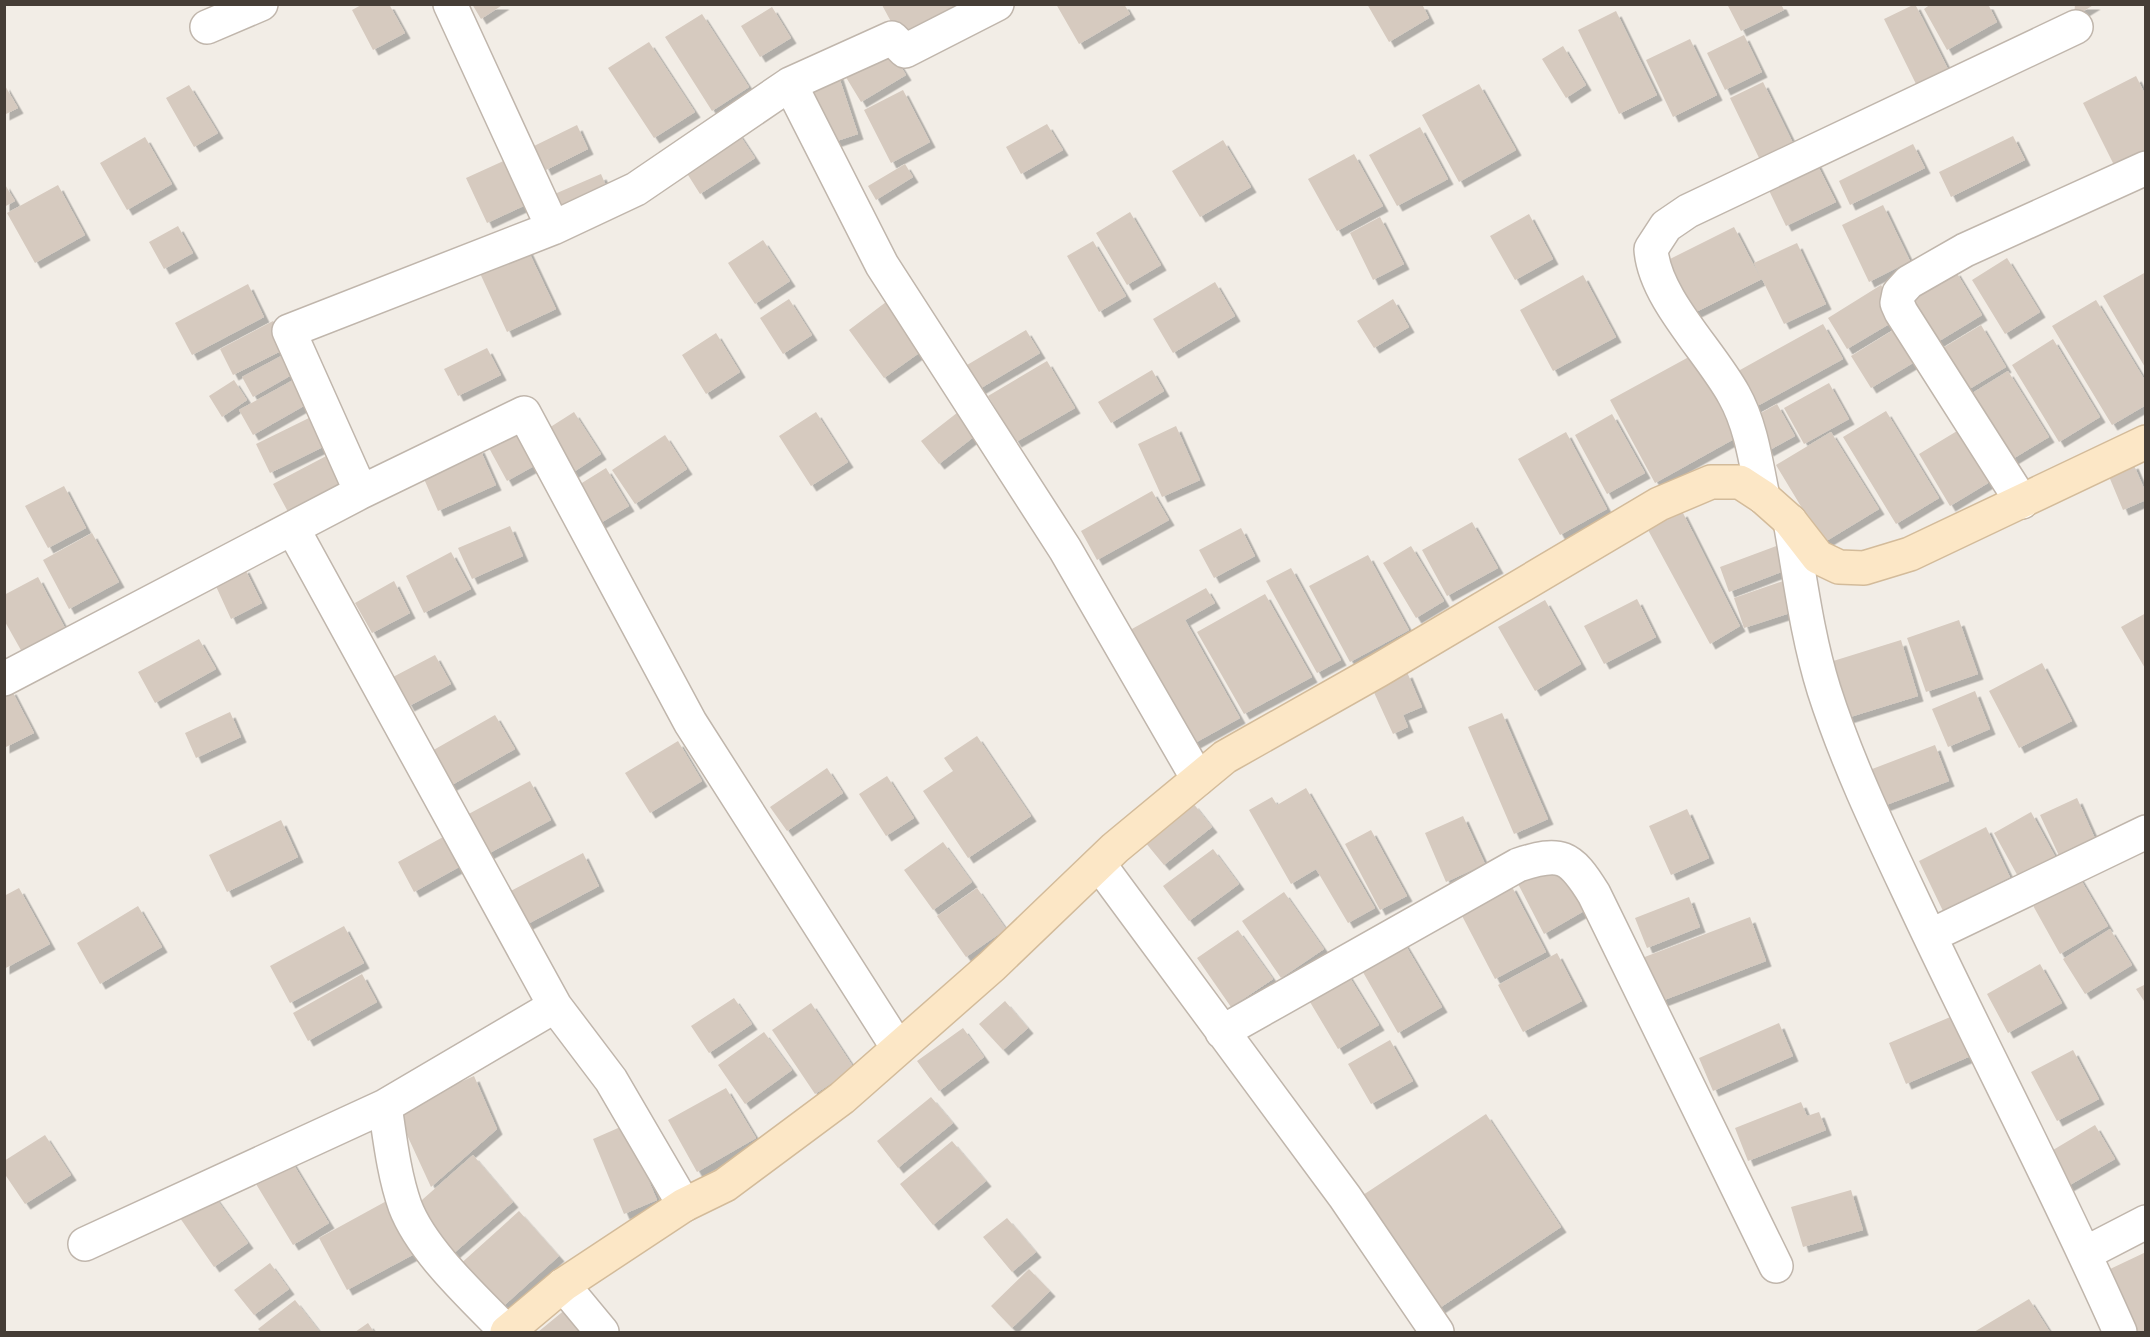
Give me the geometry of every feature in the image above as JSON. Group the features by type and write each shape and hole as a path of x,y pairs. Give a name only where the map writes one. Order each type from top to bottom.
{"street":[{"path":"207,27 261,4"},
{"path":"450,4 554,228"},
{"path":"361,492 289,331 554,228 636,189 790,84 892,38 905,51 997,4"},
{"path":"1763,497 1744,418 1735,395 1657,280 1651,249 1666,226 1688,211 2076,27"},
{"path":"790,84 882,265 1065,549 1198,779"},
{"path":"2022,502 1901,312 1897,303 1899,293 1909,282 1965,250 2145,168"},
{"path":"4,679 361,492 524,413 690,722 898,1048"},
{"path":"385,1106 399,1185 412,1220 448,1271 507,1332 563,1285 684,1205 725,1185 842,1098 992,966 1099,864 1225,757 1379,670 1659,504 1711,482 1740,482 1763,497 1790,521 1818,557 1839,567 1864,568 1910,554 2145,442"},
{"path":"1790,521 1824,689 1886,844 2001,1086 2086,1253 2120,1332"},
{"path":"293,529 555,1006 612,1080 684,1205"},
{"path":"1930,936 2145,832"},
{"path":"1222,1032 1518,865 1545,856 1563,858 1581,873 1593,894 1776,1266"},
{"path":"1099,864 1344,1197 1437,1332"},
{"path":"85,1244 385,1106 555,1006"},
{"path":"2086,1253 2145,1222"},
{"path":"563,1285 602,1332"}],"building":[{"path":"363,4 389,4 405,33 373,50 352,10"},
{"path":"472,4 504,4 481,19"},
{"path":"1056,4 1124,4 1130,14 1079,44"},
{"path":"1367,4 1422,4 1429,18 1389,42"},
{"path":"1727,4 1781,4 1784,10 1741,31"},
{"path":"1915,4 1949,71 1917,86 1884,19"},
{"path":"1931,4 1988,4 1997,22 1947,50 1924,9"},
{"path":"2075,4 2095,4 2074,17"},
{"path":"882,5 973,5 902,42"},
{"path":"772,7 791,38 760,57 741,26"},
{"path":"1616,11 1657,95 1619,114 1578,30"},
{"path":"702,14 749,87 712,111 665,37"},
{"path":"1744,35 1762,72 1725,90 1707,53"},
{"path":"1690,39 1717,95 1673,117 1646,60"},
{"path":"649,42 695,112 654,138 608,68"},
{"path":"1563,46 1586,85 1566,98 1542,59"},
{"path":"889,47 906,75 861,102 844,74"},
{"path":"837,71 858,134 825,145 805,82"},
{"path":"2136,76 2146,96 2146,155 2116,169 2083,103"},
{"path":"1763,82 1794,145 1761,162 1730,98"},
{"path":"4,84 18,108 4,115"},
{"path":"1479,84 1516,150 1459,182 1422,115"},
{"path":"189,85 218,133 194,147 166,98"},
{"path":"903,90 930,142 891,163 864,110"},
{"path":"1047,124 1063,150 1021,174 1006,147"},
{"path":"577,125 588,149 546,170 534,146"},
{"path":"1420,127 1448,179 1397,206 1369,155"},
{"path":"737,131 755,158 700,194 683,167"},
{"path":"2013,136 2025,160 1951,197 1939,172"},
{"path":"145,137 172,184 127,210 100,163"},
{"path":"1223,140 1251,187 1200,217 1172,171"},
{"path":"1913,144 1925,168 1850,205 1839,181"},
{"path":"1354,154 1383,206 1337,231 1308,179"},
{"path":"510,158 530,203 487,223 466,178"},
{"path":"1814,158 1836,202 1786,226 1765,182"},
{"path":"905,164 913,177 876,200 868,186"},
{"path":"601,174 610,195 559,217 550,196"},
{"path":"4,183 15,201 4,207"},
{"path":"58,185 85,235 35,263 7,213"},
{"path":"1883,205 1910,261 1869,282 1842,225"},
{"path":"1130,212 1161,265 1127,285 1096,233"},
{"path":"1529,214 1553,259 1515,280 1490,236"},
{"path":"1380,217 1404,264 1373,280 1350,233"},
{"path":"178,226 193,253 164,269 149,242"},
{"path":"1734,227 1760,277 1754,263 1797,243 1826,304 1784,324 1762,279 1684,318 1658,265"},
{"path":"763,240 790,281 755,304 728,263"},
{"path":"1093,241 1126,296 1099,312 1067,256"},
{"path":"526,246 556,309 507,332 478,269"},
{"path":"2007,258 2040,312 2005,334 1972,280"},
{"path":"1955,270 1982,315 1931,346 1903,301"},
{"path":"2146,272 2146,369 2103,296"},
{"path":"1583,275 1616,337 1553,371 1520,310"},
{"path":"1215,282 1235,316 1173,353 1153,319"},
{"path":"248,284 264,317 192,355 175,323"},
{"path":"1881,285 1901,317 1847,349 1828,318"},
{"path":"789,299 812,335 783,354 760,318"},
{"path":"890,299 926,348 884,378 849,330"},
{"path":"1393,299 1409,327 1374,348 1357,321"},
{"path":"2096,300 2146,382 2146,405 2112,425 2052,326"},
{"path":"273,321 287,348 233,375 220,349"},
{"path":"1823,324 1843,359 1750,410 1731,375"},
{"path":"1903,324 1923,357 1871,388 1851,356"},
{"path":"1981,325 2006,367 1961,394 1936,352"},
{"path":"1026,330 1040,353 976,391 962,368"},
{"path":"716,333 740,372 706,394 682,355"},
{"path":"2053,339 2100,417 2059,442 2012,365"},
{"path":"487,348 501,375 458,396 444,369"},
{"path":"1698,352 1743,434 1655,483 1610,400"},
{"path":"285,354 295,373 253,397 242,377"},
{"path":"1047,361 1075,408 1016,442 988,396"},
{"path":"1152,370 1164,391 1111,423 1098,402"},
{"path":"2008,371 2049,437 2006,463 1966,397"},
{"path":"295,379 309,403 253,435 239,410"},
{"path":"234,380 247,400 222,417 209,396"},
{"path":"1829,383 1849,419 1804,444 1784,408"},
{"path":"1777,404 1795,436 1768,451 1750,419"},
{"path":"962,409 980,432 939,464 921,441"},
{"path":"1886,411 1939,498 1896,524 1843,437"},
{"path":"574,412 601,454 569,475 541,433"},
{"path":"816,412 848,462 811,486 779,436"},
{"path":"1612,414 1645,473 1607,494 1575,435"},
{"path":"311,417 325,446 270,473 256,444"},
{"path":"1967,425 1998,477 1950,506 1919,454"},
{"path":"1176,426 1200,480 1162,497 1138,444"},
{"path":"526,428 543,461 507,481 489,448"},
{"path":"1566,432 1607,509 1560,535 1518,459"},
{"path":"1831,432 1879,509 1823,543 1776,465"},
{"path":"665,435 687,469 635,504 612,470"},
{"path":"479,447 496,485 438,511 421,472"},
{"path":"330,454 351,492 294,523 273,484"},
{"path":"2133,463 2146,493 2146,500 2123,510 2108,474"},
{"path":"606,468 629,506 592,528 569,491"},
{"path":"64,486 86,528 48,548 25,506"},
{"path":"1152,491 1169,520 1097,560 1081,531"},
{"path":"1682,511 1740,626 1710,644 1648,530"},
{"path":"1472,522 1498,568 1447,596 1422,550"},
{"path":"510,526 523,556 472,579 458,548"},
{"path":"1241,528 1255,556 1214,578 1199,550"},
{"path":"92,533 119,582 69,609 43,560"},
{"path":"1779,545 1789,569 1729,592 1720,567"},
{"path":"1411,546 1444,601 1416,618 1383,563"},
{"path":"451,552 471,589 424,613 406,576"},
{"path":"1368,555 1409,630 1350,662 1309,586"},
{"path":"244,567 262,603 231,619 214,582"},
{"path":"1291,568 1341,660 1317,673 1266,581"},
{"path":"38,577 65,628 22,652 4,620 4,595"},
{"path":"1786,580 1796,611 1744,628 1734,598"},
{"path":"394,581 410,613 372,633 355,603"},
{"path":"1206,588 1215,603 1185,620 1240,718 1184,749 1121,635"},
{"path":"1265,594 1312,677 1244,714 1197,632"},
{"path":"1637,599 1656,637 1604,664 1584,626"},
{"path":"1545,600 1581,664 1535,691 1498,627"},
{"path":"2146,613 2146,670 2121,627"},
{"path":"1959,620 1978,674 1926,692 1907,638"},
{"path":"199,639 216,669 155,703 138,672"},
{"path":"1901,640 1918,696 1847,718 1830,662"},
{"path":"435,655 451,684 409,706 393,677"},
{"path":"2042,663 2072,721 2019,748 1989,691"},
{"path":"1407,672 1422,707 1403,715 1408,727 1393,734 1372,688"},
{"path":"11,689 34,733 4,748 4,692"},
{"path":"1975,691 1990,729 1948,747 1932,709"},
{"path":"230,712 241,737 196,758 185,733"},
{"path":"1502,713 1548,819 1514,834 1468,727"},
{"path":"495,715 515,749 443,790 423,756"},
{"path":"977,736 1031,816 968,858 923,791 953,771 944,758"},
{"path":"678,741 702,781 650,813 625,773"},
{"path":"1935,745 1949,781 1881,807 1867,771"},
{"path":"827,768 843,793 787,831 770,807"},
{"path":"887,776 914,818 886,836 859,794"},
{"path":"530,781 551,820 484,856 463,817"},
{"path":"1306,788 1375,908 1348,923 1316,869 1291,884 1249,810 1272,797 1277,805"},
{"path":"2077,798 2097,843 2061,860 2040,815"},
{"path":"1193,803 1212,827 1164,865 1145,842"},
{"path":"1687,809 1709,858 1671,875 1649,826"},
{"path":"2031,812 2057,860 2020,880 1994,833"},
{"path":"1463,816 1485,864 1446,882 1425,833"},
{"path":"281,820 298,857 227,892 209,855"},
{"path":"1986,827 2010,877 1943,911 1919,861"},
{"path":"1371,830 1407,896 1380,910 1345,844"},
{"path":"452,832 468,862 414,892 398,862"},
{"path":"943,842 972,882 933,910 904,870"},
{"path":"1213,849 1239,884 1189,921 1163,886"},
{"path":"583,853 599,886 522,927 505,894"},
{"path":"1557,863 1584,911 1544,934 1517,882"},
{"path":"2078,875 2108,926 2060,954 2031,902"},
{"path":"1511,885 1546,952 1495,979 1460,912"},
{"path":"19,888 50,944 4,969 4,896"},
{"path":"977,888 1006,929 966,957 937,916"},
{"path":"1284,892 1324,949 1281,978 1242,921"},
{"path":"1689,897 1700,927 1647,948 1635,918"},
{"path":"138,906 162,947 100,984 77,943"},
{"path":"1750,917 1766,961 1659,1002 1642,958"},
{"path":"344,926 364,963 290,1003 270,966"},
{"path":"2110,929 2132,965 2085,994 2063,959"},
{"path":"1238,930 1273,979 1231,1007 1197,958"},
{"path":"1403,941 1442,1007 1398,1033 1360,967"},
{"path":"1557,953 1582,1001 1523,1032 1498,985"},
{"path":"2040,964 2062,1003 2008,1033 1987,994"},
{"path":"1347,973 1379,1025 1338,1049 1307,997"},
{"path":"362,974 377,1002 308,1041 293,1013"},
{"path":"2146,984 2146,1004 2136,989"},
{"path":"734,998 752,1024 709,1053 691,1026"},
{"path":"1005,1001 1028,1028 1003,1050 979,1024"},
{"path":"811,1003 854,1068 815,1094 772,1030"},
{"path":"1955,1015 1973,1055 1906,1084 1889,1043"},
{"path":"1779,1023 1793,1056 1713,1091 1699,1058"},
{"path":"963,1028 984,1057 939,1091 917,1061"},
{"path":"764,1032 792,1070 745,1104 718,1065"},
{"path":"1390,1040 1413,1081 1371,1104 1348,1064"},
{"path":"2073,1050 2099,1099 2057,1121 2031,1072"},
{"path":"474,1076 497,1129 431,1187 396,1111"},
{"path":"726,1088 756,1138 697,1172 668,1120"},
{"path":"931,1097 953,1123 898,1168 877,1141"},
{"path":"1801,1102 1807,1116 1819,1112 1826,1130 1748,1161 1735,1128"},
{"path":"1486,1114 1561,1227 1438,1309 1363,1195"},
{"path":"625,1125 657,1200 624,1214 593,1139"},
{"path":"2095,1125 2115,1159 2068,1186 2048,1153"},
{"path":"45,1135 71,1175 25,1204 4,1173 4,1161"},
{"path":"952,1141 986,1181 933,1225 900,1184"},
{"path":"473,1155 513,1202 454,1253 414,1207"},
{"path":"289,1157 329,1223 293,1245 253,1179"},
{"path":"1851,1190 1863,1230 1803,1247 1791,1207"},
{"path":"213,1194 248,1243 214,1267 180,1218"},
{"path":"392,1198 420,1251 347,1290 319,1238"},
{"path":"519,1211 559,1256 498,1311 457,1267"},
{"path":"1007,1218 1036,1252 1012,1272 983,1237"},
{"path":"2146,1252 2146,1331 2138,1332 2108,1270"},
{"path":"270,1263 289,1289 254,1315 234,1290"},
{"path":"1029,1269 1050,1291 1012,1328 991,1306"},
{"path":"2029,1299 2050,1332 1974,1332"},
{"path":"295,1300 320,1332 261,1332 258,1329"},
{"path":"572,1304 596,1332 538,1332"},
{"path":"368,1323 374,1332 355,1332"}]}
